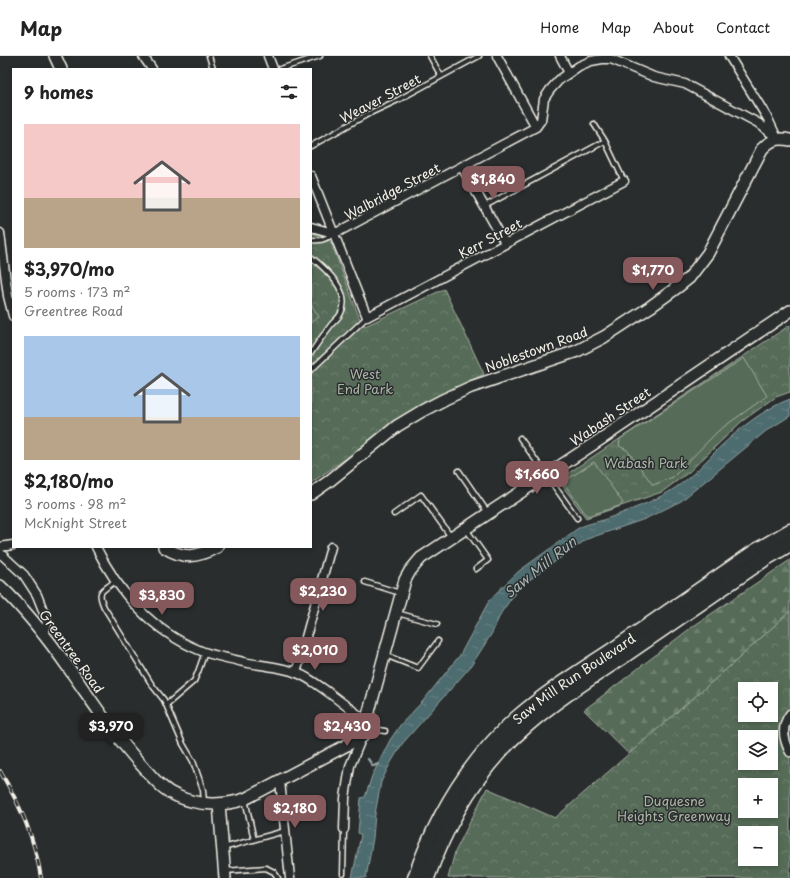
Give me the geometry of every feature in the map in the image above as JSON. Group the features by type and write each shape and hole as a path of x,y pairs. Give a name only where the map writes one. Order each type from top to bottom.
{"highway":[{"name":"Saw Mill Run Boulevard","path":"415,878 429,841 448,802 486,749 508,727 557,688 756,551 790,531"},
{"name":"Saw Mill Run Boulevard","path":"427,878 440,845 458,808 481,774 510,740 563,697 763,560 790,544"}],"main road":[{"path":"55,56 61,68"},
{"path":"777,138 790,140"},
{"name":"Noblestown Road","path":"312,493 397,426 445,398 471,387 577,351 604,337 679,286 689,278 708,253 755,160 768,143 777,138"},
{"name":"Wabash Street","path":"364,729 406,580 414,566 421,558 790,311"},
{"path":"165,548 171,552 187,556 197,556 215,548"},
{"name":"Greentree Road","path":"0,586 18,603 42,632 113,732 161,787 177,796 190,801 219,804 231,804 245,800 280,781 364,729"},
{"path":"219,804 225,874"}],"street":[{"path":"143,56 151,68"},
{"path":"268,56 273,68"},
{"path":"497,56 536,127 541,120 544,99 550,90 569,73 580,66 602,58 611,59 654,77 685,84 758,123 777,138"},
{"path":"560,56 569,73"},
{"path":"729,56 768,119 777,138"},
{"name":"Walbridge Street","path":"312,227 333,232 340,231 536,127"},
{"path":"462,167 505,243"},
{"path":"312,179 367,317"},
{"name":"Kerr Street","path":"367,317 624,181"},
{"path":"0,233 8,296 12,312"},
{"path":"0,547 12,545"},
{"path":"296,672 331,547"},
{"path":"97,548 115,581 139,610 155,624 184,643 205,652 296,672 311,680 364,729"},
{"path":"0,553 24,575 37,595 46,618 47,625 42,632"},
{"path":"790,714 786,720 783,737 790,752"},
{"name":"Wabash Street","path":"344,829 345,798 350,766 364,729"},
{"path":"280,781 290,878"}],"lane":[{"path":"209,56 213,68"},
{"path":"283,68 320,56"},
{"path":"430,56 441,76"},
{"name":"Weaver Street","path":"312,145 370,113 398,100 479,56"},
{"path":"594,124 605,141 624,181"},
{"path":"485,206 605,141"},
{"path":"312,240 318,241 326,239 333,232"},
{"path":"312,258 330,274 340,288 344,306 340,314 312,352"},
{"path":"312,369 367,317"},
{"path":"520,438 577,518"},
{"path":"459,472 488,513"},
{"path":"394,514 421,495 452,537"},
{"path":"465,528 488,560 476,569"},
{"path":"115,581 100,593 104,607 152,685 164,700 182,744 193,761 203,790 204,803"},
{"path":"365,582 402,594"},
{"path":"397,612 437,624"},
{"path":"385,655 418,668 438,641"},
{"path":"166,706 194,681 205,652"},
{"path":"364,729 385,731"},
{"path":"245,800 254,840"},
{"path":"342,874 344,829"},
{"path":"223,848 285,831"},
{"path":"225,874 266,868 274,872 278,878"}],"green space":[{"name":"West End Park","path":"312,233 321,235 331,242 359,317 365,326 444,289 484,374 421,406 312,482"},
{"path":"312,306 319,317 312,321"},
{"name":"Wabash Park","path":"790,325 790,392 776,397 741,422 689,472 662,492 586,518 558,480"},
{"path":"744,358 767,396 718,431 673,477 653,485 627,450 619,446 620,439"},
{"path":"594,462 623,503 619,506 587,516 563,482"},
{"path":"790,560 790,697 778,692 778,682 738,682 738,720 652,777 584,710 692,627"},
{"name":"Duquesne Heights Greenway","path":"790,611 790,878 448,878 455,852 487,788 555,818 737,660"}],"water":[{"name":"Saw Mill Run","path":"790,399 790,416 766,431 681,501 645,519 587,539 525,583 515,593 501,613 492,633 471,666 402,744 390,764 381,782 366,878 352,878 361,835 358,833 361,798 365,797 372,776 390,740 401,724 423,701 460,655 490,599 519,571 577,529 640,506 667,493 681,484 744,426 771,408"}],"waterway":[{"path":"368,759 373,766 379,764"}],"railway":[{"path":"0,771 26,822 35,849 41,878"}]}
